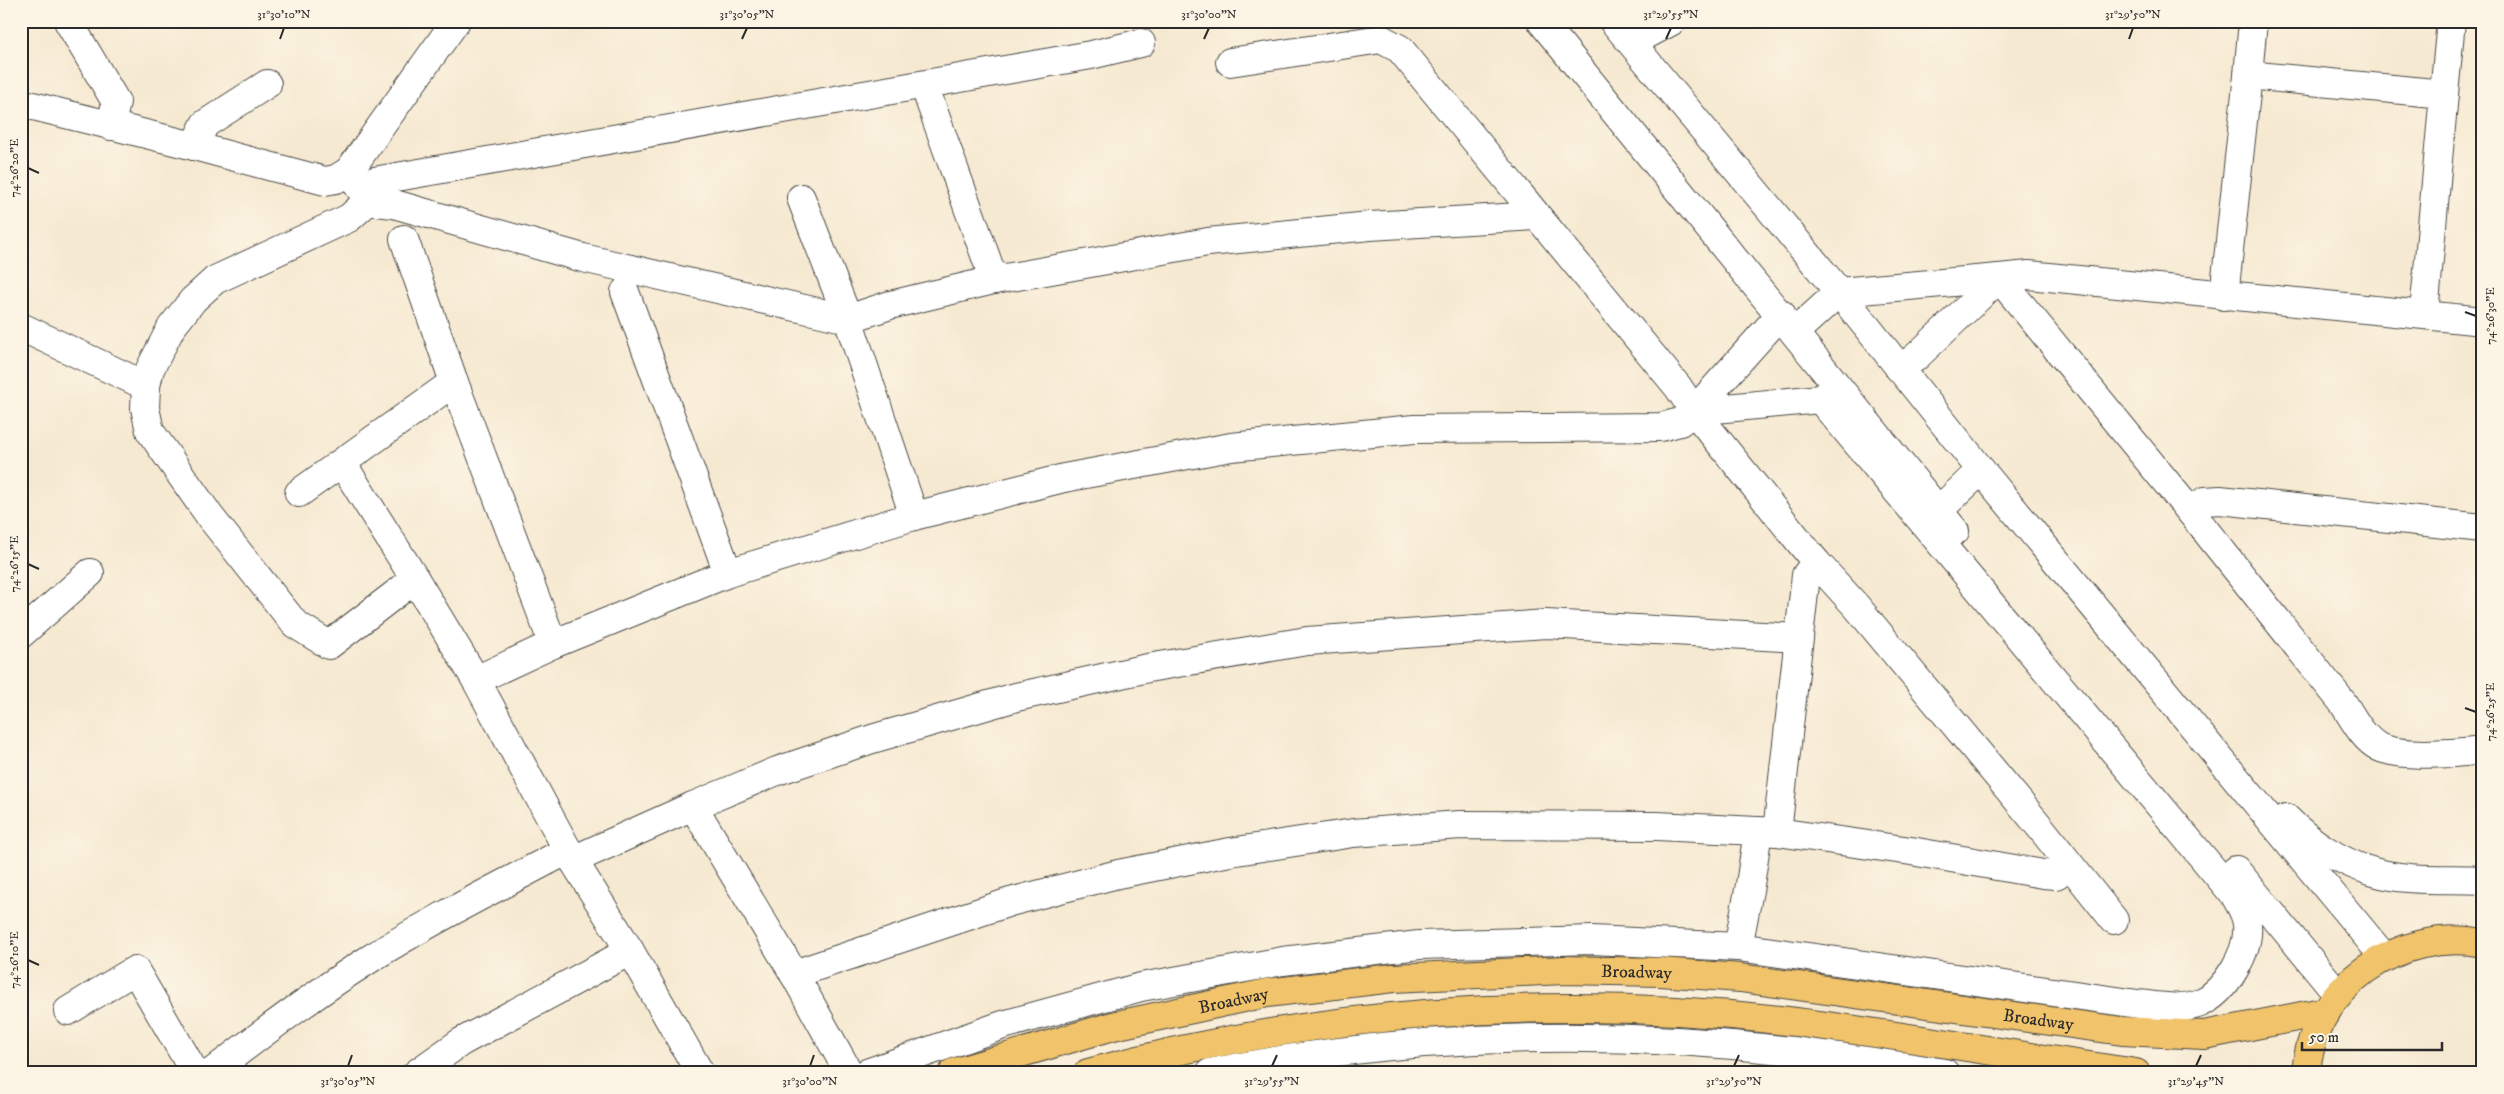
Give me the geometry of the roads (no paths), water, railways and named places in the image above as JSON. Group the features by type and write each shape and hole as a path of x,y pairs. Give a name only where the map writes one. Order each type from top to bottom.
{"main road":[{"path":"2306,1073 2310,1049 2332,1002 2359,973 2384,957 2425,942 2448,940 2483,943"},
{"name":"Broadway","path":"953,1073 1113,1026 1205,1005 1267,993 1393,978 1564,970 1660,972 1740,978 2122,1031 2204,1035 2332,1002"},
{"path":"1088,1073 1266,1033 1396,1017 1555,1008 1704,1014 1778,1020 2044,1066 2136,1073"}],"street":[{"path":"68,21 116,102 112,126"},
{"path":"415,579 329,646 295,624 211,518 150,431 145,408 146,386 150,369 171,328 193,300 215,280 349,218 359,187 456,21"},
{"path":"1521,21 1782,324"},
{"path":"866,1073 1003,1025 1142,987 1283,961 1393,948 1513,941 1592,940 1738,947 2059,994 2186,1007 2199,1003 2218,991 2226,983 2240,958 2247,926 2244,910 2222,878 1829,392 1782,324 1541,21"},
{"path":"1613,21 1831,282 1907,363 2293,826 2310,840 2375,873 2405,877 2483,880"},
{"path":"1672,21 1640,28 1833,261 1831,282"},
{"path":"2224,296 2253,21"},
{"path":"2424,314 2451,21"},
{"path":"1230,62 1381,39 1400,49 1535,216 1678,387 1694,411 1816,562 1902,660 2114,920"},
{"path":"359,187 374,181 1090,55 1141,42"},
{"path":"2248,74 2444,94"},
{"path":"194,146 205,124 267,84"},
{"path":"930,99 994,280"},
{"path":"21,103 325,181 336,180 359,187 394,204 583,258 848,319 890,305 994,280 1208,242 1370,226 1535,216"},
{"path":"801,198 848,319 914,516"},
{"path":"404,239 454,382 553,644"},
{"path":"476,680 553,644 728,573 914,516 1064,478 1231,447 1414,429 1661,427 1680,422 1694,411 1782,324 1831,282 1999,278 2029,275 2483,321"},
{"path":"1907,363 1999,278"},
{"path":"1999,278 2189,510 2343,704 2364,735 2378,747 2396,752 2455,753 2483,750"},
{"path":"625,292 728,573"},
{"path":"21,327 146,386"},
{"path":"1907,363 1981,470 2384,957"},
{"path":"299,493 454,382"},
{"path":"1694,411 1829,392"},
{"path":"1829,392 1938,511 2332,1002"},
{"path":"342,463 476,680 571,855 630,951 700,1073"},
{"path":"1938,511 1981,470"},
{"path":"2189,510 2205,501 2220,500 2483,528"},
{"path":"1738,947 1750,885 1768,832 1799,638 1806,575 1816,562"},
{"path":"21,634 90,573"},
{"path":"211,1073 274,1023 366,962 452,911 571,855 777,771 872,739 1016,697 1148,668 1307,641 1546,624 1799,638"},
{"path":"693,806 794,974 849,1073"},
{"path":"794,974 1010,902 1118,874 1230,852 1353,833 1460,825 1657,826 1768,832 1911,851 2043,874 2056,875 2069,866"},
{"path":"1393,948 1393,978"},
{"path":"417,1073 461,1042 630,951"},
{"path":"68,1011 135,970 195,1073"},
{"path":"2058,1022 2059,994"},
{"path":"1396,1017 1400,1045"},
{"path":"1225,1071 1437,1041 1618,1038 1792,1051 1945,1073"}]}
